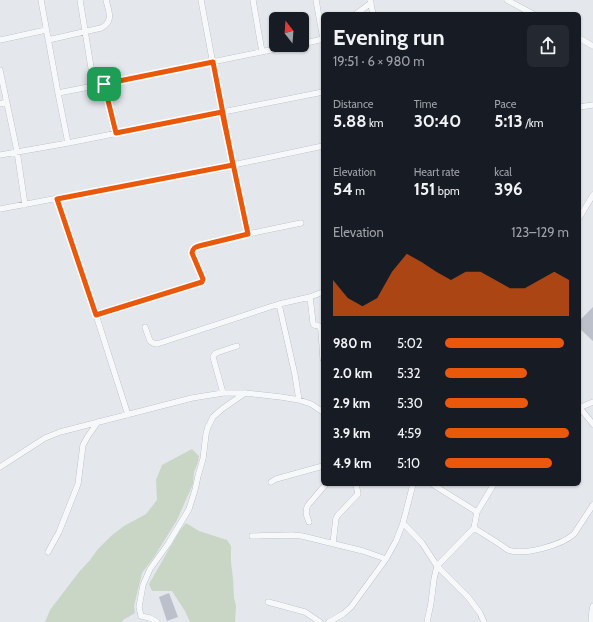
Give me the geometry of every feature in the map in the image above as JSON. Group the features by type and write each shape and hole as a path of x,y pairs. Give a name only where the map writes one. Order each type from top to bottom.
{"street":[{"path":"40,0 68,143"},
{"path":"80,0 94,86"},
{"path":"48,40 101,28 106,25 109,21 110,15 106,0"},
{"path":"201,0 222,112 248,234"},
{"path":"253,0 262,52"},
{"path":"316,0 321,28"},
{"path":"507,0 529,12"},
{"path":"358,12 370,2 372,12"},
{"path":"0,40 46,30"},
{"path":"309,42 321,39"},
{"path":"581,39 593,46"},
{"path":"58,93 269,51"},
{"path":"0,70 3,103 16,151 25,205"},
{"path":"104,84 116,133"},
{"path":"0,155 68,143 321,92"},
{"path":"581,107 593,105"},
{"path":"0,209 233,165 321,146"},
{"path":"581,215 593,195"},
{"path":"57,199 128,415"},
{"path":"96,315 202,282 203,279 192,253 192,250 195,247 301,223"},
{"path":"145,327 150,341 157,344 279,304 310,297 321,293"},
{"path":"310,297 313,324 321,328"},
{"path":"279,304 299,400"},
{"path":"223,393 213,357 216,353 237,346"},
{"path":"0,467 46,438 60,432 192,398 223,393 245,393 299,400 311,404 321,410"},
{"path":"141,616 139,607 140,597 147,574 168,544 189,509 203,459 208,427 213,417 245,393"},
{"path":"581,407 593,402"},
{"path":"581,410 593,424"},
{"path":"48,552 69,510 78,484 83,445 98,422"},
{"path":"271,482 276,479 321,467"},
{"path":"309,522 306,509 324,486"},
{"path":"333,543 336,518 358,494 356,486"},
{"path":"329,622 343,614 351,607 386,559 396,541 403,523 412,486"},
{"path":"435,486 477,512"},
{"path":"427,622 437,566 474,528 477,512 493,486"},
{"path":"474,528 508,549 519,552 526,551 556,544 571,537 578,529 593,505"},
{"path":"403,523 422,543 437,566 468,598 480,613 484,622"},
{"path":"252,536 292,535 333,543 386,559"},
{"path":"268,602 305,612 320,622"},
{"path":"591,622 593,606"},
{"path":"136,622 141,616"},
{"path":"141,616 150,618 156,622"}],"green space":[{"path":"192,449 199,456 194,472 193,484 177,520 142,573 134,606 135,613 122,622 45,622 50,610 98,549 124,526 146,514 157,500 156,480 162,465"},
{"path":"186,523 199,531 227,540 231,546 234,598 236,606 235,622 190,622 172,591 152,591 149,584 180,530"}],"building":[{"path":"593,307 593,341 581,330 581,319"},
{"path":"169,593 178,617 167,621 159,597"}],"route":[{"path":"104,84 116,133 222,112 248,234 195,247 192,250 203,279 202,282 96,315 57,199 233,165 222,112 213,62 104,84"}]}
